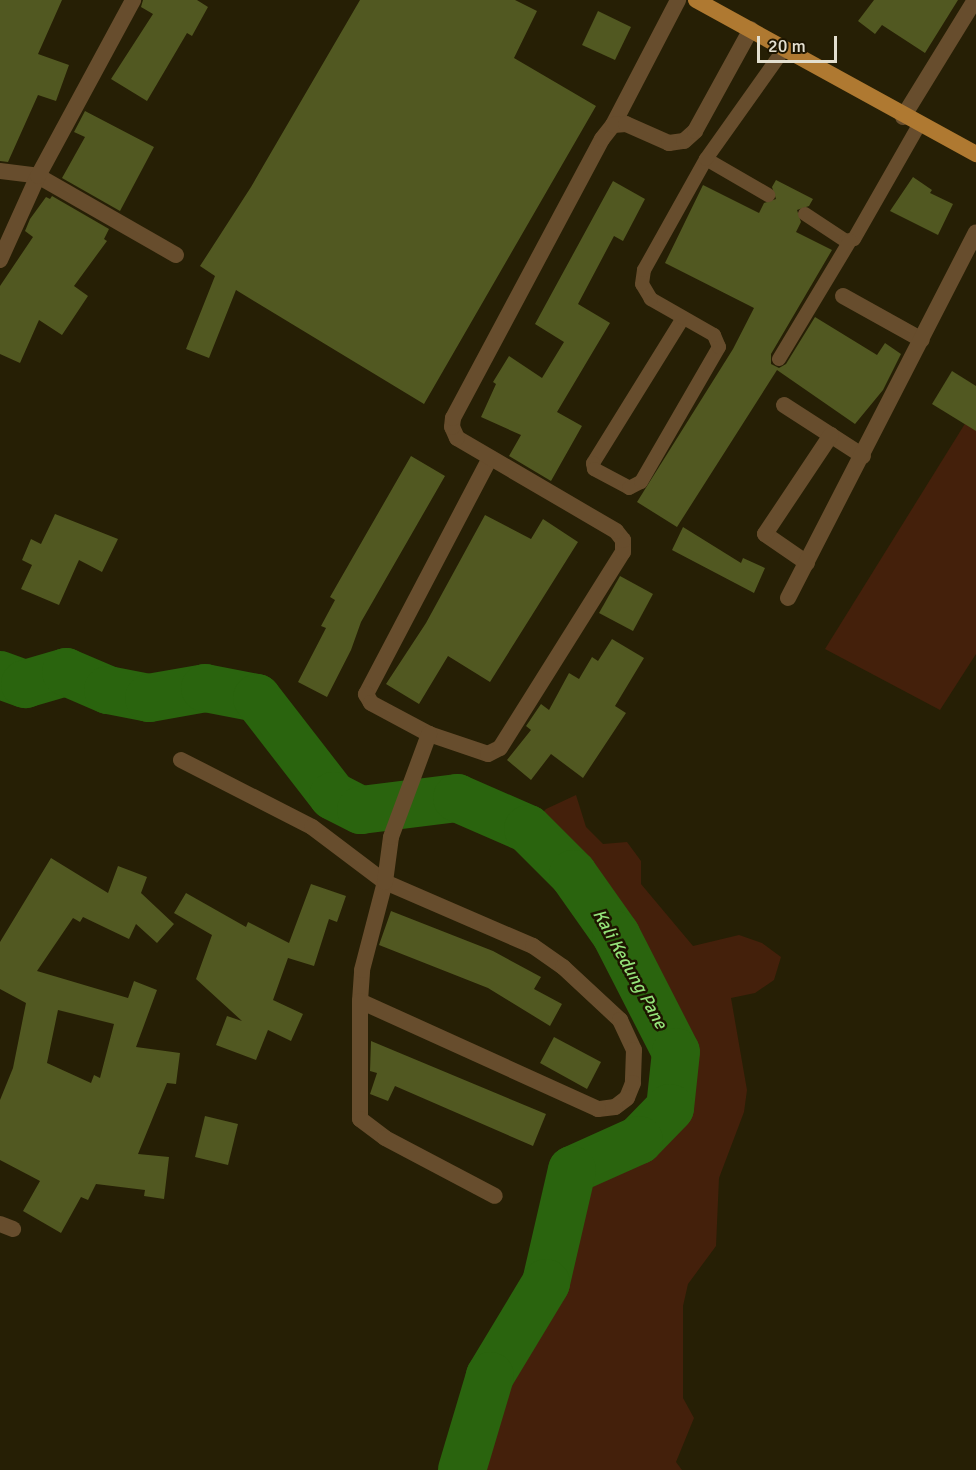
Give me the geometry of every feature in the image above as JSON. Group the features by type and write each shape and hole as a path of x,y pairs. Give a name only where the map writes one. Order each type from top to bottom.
{"main road":[{"path":"696,0 785,48 903,117 976,154"}],"street":[{"path":"0,260 38,176 133,0"},
{"path":"490,458 419,596 368,683 366,694 371,703 429,734 488,754 500,748 622,552 622,540 616,531 457,438 452,427 453,418 602,139 613,125 678,0"},
{"path":"903,117 975,0"},
{"path":"613,125 626,124 669,142 684,141 695,131 751,29"},
{"path":"0,171 38,176 176,255"},
{"path":"788,598 976,232"},
{"path":"843,296 922,340"},
{"path":"783,405 862,456"},
{"path":"807,562 765,534 831,435"},
{"path":"429,734 391,837 385,882 362,970 360,1119 385,1138 495,1196"},
{"path":"181,760 312,827 385,882 533,946 563,967 620,1020 634,1050 633,1083 627,1098 615,1107 598,1109 360,1001"}],"lane":[{"path":"683,318 593,463 594,469 629,488 641,482 719,347 714,335 651,299 642,284 644,270 706,159 785,48"},
{"path":"780,359 919,125"},
{"path":"706,159 768,195"},
{"path":"805,214 850,241"}],"shaded area":[{"path":"976,406 976,654 940,710 825,649"},
{"path":"576,795 586,827 603,844 627,842 641,861 641,884 693,946 739,935 762,943 781,957 774,980 755,993 731,998 747,1090 744,1112 719,1178 716,1246 688,1284 683,1306 683,1398 694,1418 676,1462 682,1470 472,1470 499,1380 555,1287 581,1177 644,1148 680,1112 686,1050 662,1000 624,930 581,867 534,821 546,809"}],"building":[{"path":"0,0 62,0 38,54 69,65 56,101 38,95 8,162 0,161"},
{"path":"143,0 197,0 208,7 192,36 187,33 147,101 111,79 153,14 141,7"},
{"path":"360,0 515,0 537,11 514,58 596,106 424,404 236,290 209,358 186,349 215,276 200,266 251,187"},
{"path":"874,0 958,0 925,53 882,25 875,34 858,21"},
{"path":"598,11 631,27 615,60 582,45"},
{"path":"85,111 154,147 120,211 62,178 85,137 74,132"},
{"path":"913,177 932,190 930,193 953,204 938,235 890,211"},
{"path":"776,180 813,199 809,206 797,210 801,222 796,232 832,250 771,354 771,364 779,368 786,364 815,317 877,355 885,343 901,354 883,390 855,424 777,370 677,527 637,502 733,349 754,308 665,263 703,185 759,213 764,203 776,199 772,187"},
{"path":"613,181 645,199 623,241 614,236 578,304 610,323 557,412 582,426 551,481 509,456 521,435 481,417 496,384 493,382 509,356 542,378 564,342 535,324"},
{"path":"52,196 109,229 104,239 107,241 74,286 88,296 62,335 39,320 20,363 0,354 0,286 33,237 25,231 30,219 46,197 50,199"},
{"path":"952,371 976,386 976,431 932,404"},
{"path":"411,456 445,476 361,622 351,650 327,697 298,682 326,628 321,626 335,600 330,597"},
{"path":"55,514 118,539 102,572 79,560 59,605 21,589 32,565 22,560 31,539 41,544"},
{"path":"485,515 531,539 543,519 578,542 490,682 448,656 419,704 386,684 426,623"},
{"path":"683,527 741,563 743,558 765,568 754,593 672,550"},
{"path":"620,576 653,594 633,631 599,613"},
{"path":"612,639 644,658 615,706 626,713 583,778 551,754 531,780 507,760 531,730 526,726 541,704 549,710 569,673 579,679 592,657 598,661"},
{"path":"51,858 108,893 118,866 147,877 141,893 174,924 157,943 136,924 129,939 83,917 80,922 73,918 37,971 128,998 134,981 157,990 136,1047 180,1053 176,1084 167,1083 138,1154 169,1157 164,1199 144,1196 145,1190 96,1184 88,1200 81,1197 61,1233 23,1211 40,1181 0,1160 0,1100 13,1068 26,1003 0,989 0,942","holes":["58,1010 114,1024 100,1078 94,1075 91,1083 47,1063"]},
{"path":"311,884 346,896 337,922 329,919 314,966 288,958 273,1000 303,1014 291,1041 268,1030 256,1060 216,1045 227,1016 242,1021 196,979 212,935 174,913 186,893 246,927 248,922 289,943"},
{"path":"391,911 493,951 541,977 534,989 562,1004 550,1026 488,988 379,945"},
{"path":"554,1037 601,1062 587,1089 540,1063"},
{"path":"371,1041 546,1114 533,1146 395,1086 388,1101 370,1094 377,1073 370,1071"},
{"path":"205,1116 238,1124 228,1165 195,1157"}],"waterway":[{"name":"Kali Kedung Pane","path":"0,675 25,684 66,672 108,690 149,698 205,688 257,698 333,796 361,810 457,798 528,829 573,874 616,935 676,1052 670,1108 639,1140 572,1170 546,1283 490,1376 462,1470"}]}
